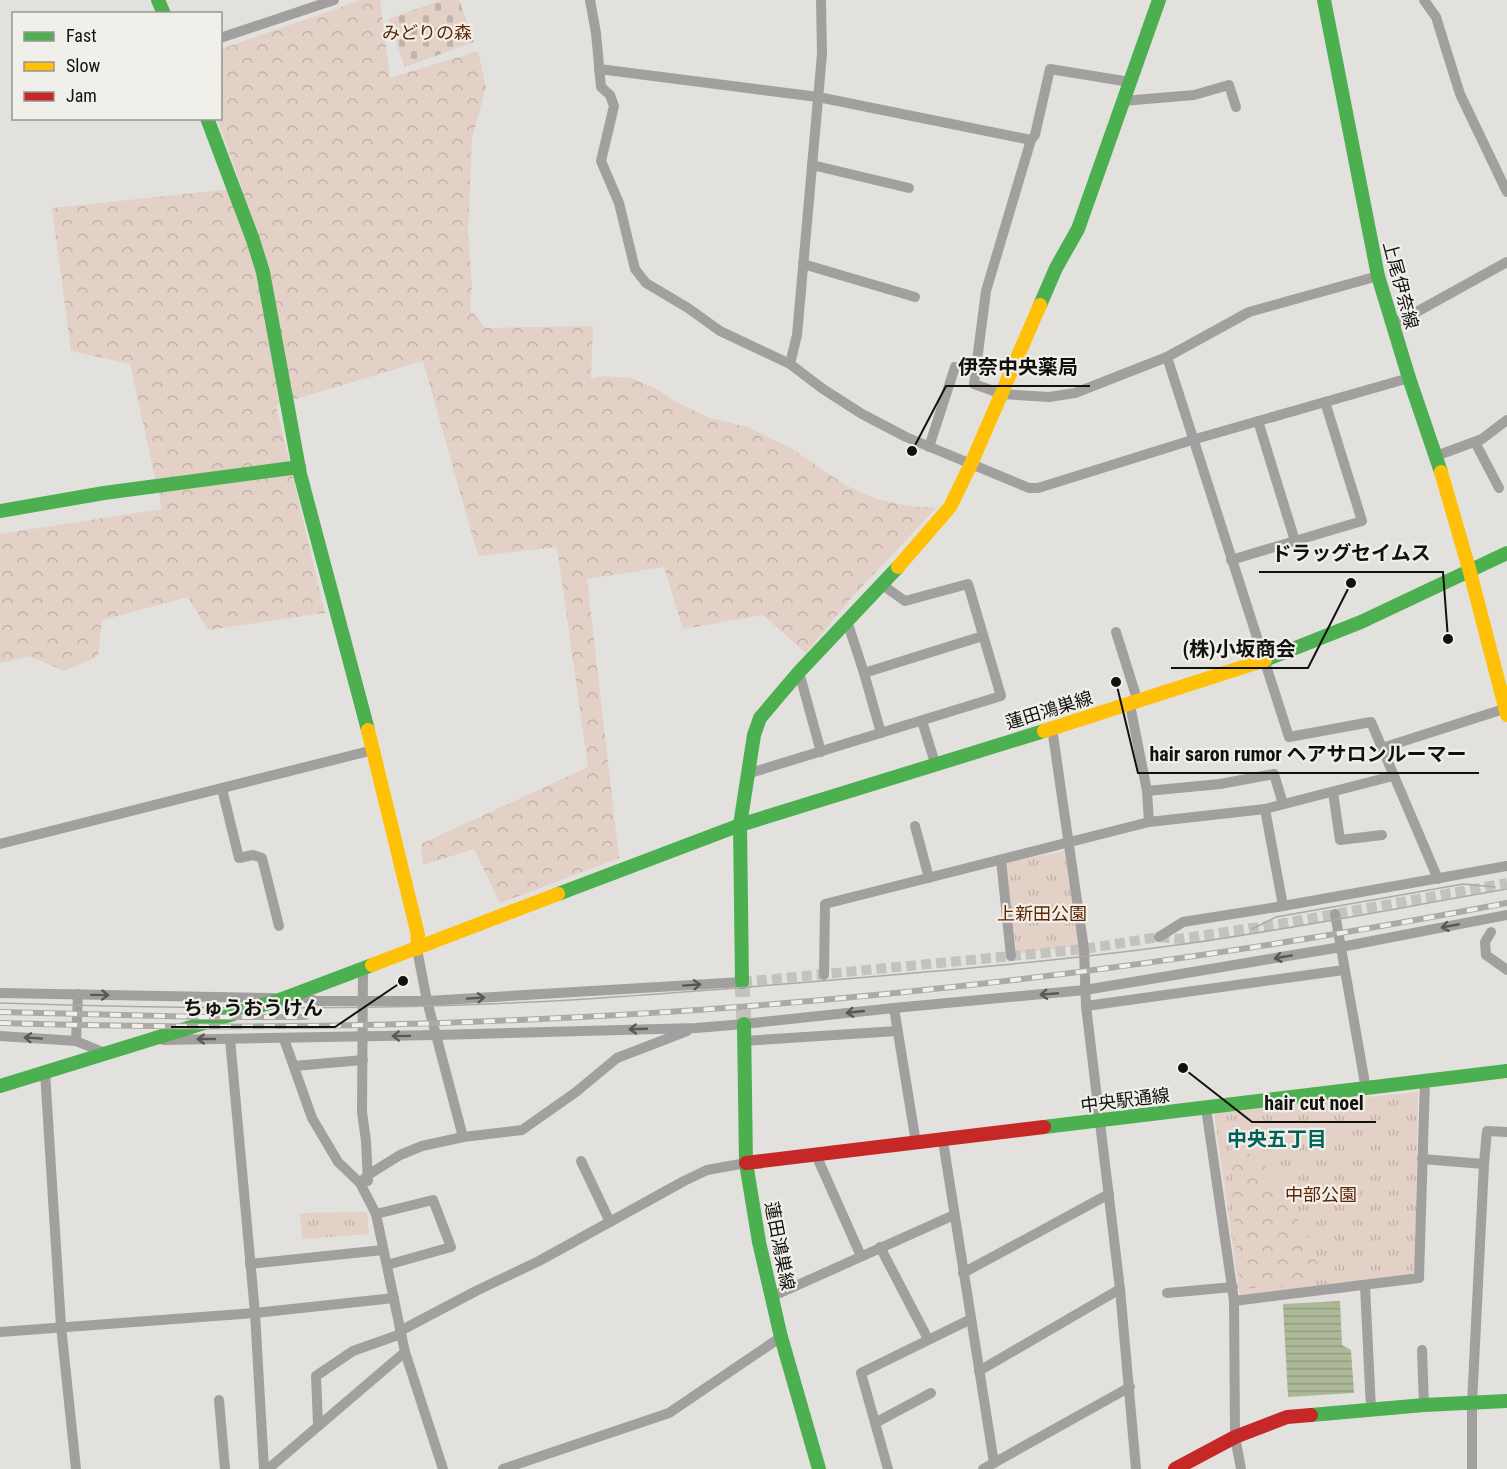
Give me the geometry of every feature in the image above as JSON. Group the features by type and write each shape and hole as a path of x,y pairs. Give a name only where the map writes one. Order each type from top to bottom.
{"street":[{"path":"222,37 334,0"},
{"path":"590,0 596,33 601,87 610,95 614,106 602,162 619,203 635,268 646,283 688,308 720,331 790,364 862,414 929,447 1029,488 1038,488 1192,440 1409,378"},
{"path":"790,364 798,335 822,54 821,0"},
{"path":"0,993 287,997 317,1001 427,1001 742,982 740,825 754,735 760,718 799,672 951,507 1056,268 1078,229 1159,0"},
{"name":"上尾伊奈線","path":"1324,0 1378,276 1436,456 1470,572 1506,710"},
{"path":"1424,0 1436,17 1460,94 1507,192"},
{"path":"599,69 818,97 1031,140"},
{"path":"1130,82 1050,69 1035,135 1031,140 986,291 974,384 1002,394 1050,397 1074,393 1167,357 1248,312 1378,276"},
{"path":"1124,101 1194,95 1230,85 1236,107"},
{"path":"208,120 253,240 262,272 298,467 373,750 418,935 417,949 427,1001 463,1137"},
{"path":"812,165 909,188"},
{"path":"1393,325 1507,262"},
{"path":"804,264 915,297"},
{"path":"1167,357 1288,737 1371,722 1438,879"},
{"path":"929,447 955,368 976,369"},
{"path":"1231,560 1362,521 1325,402"},
{"path":"1436,456 1482,439 1507,420"},
{"path":"1258,421 1295,541"},
{"path":"1475,441 1499,488"},
{"path":"0,511 104,493 298,467"},
{"name":"蓮田鴻巣線","path":"0,1086 287,997 740,825 1263,661 1360,622 1470,572 1507,552"},
{"path":"747,774 1001,696 968,584 905,601 881,584"},
{"path":"847,621 880,733"},
{"path":"1116,632 1134,703 1147,791 1149,822"},
{"path":"864,673 983,636"},
{"path":"799,672 821,752"},
{"path":"1382,748 1506,710"},
{"path":"922,721 935,764"},
{"path":"1052,728 1084,949 1086,1006 1120,1289 1136,1469"},
{"path":"0,844 373,750"},
{"path":"1147,791 1220,784 1274,774 1283,804"},
{"path":"824,975 825,904 1149,822 1265,809 1393,776"},
{"path":"222,789 239,858 253,855 261,858 279,926"},
{"path":"1333,792 1340,840 1382,835"},
{"path":"1265,809 1283,906"},
{"path":"915,826 928,878"},
{"path":"1001,860 1011,956"},
{"path":"1159,937 1183,922 1507,866"},
{"path":"1335,914 1366,1089"},
{"path":"146,1040 363,1037 696,1028 744,1024 1085,990 1341,947 1507,915"},
{"path":"1491,932 1485,942 1486,955 1507,970"},
{"path":"363,968 364,1179 375,1214 405,1352 419,1401 443,1469"},
{"path":"1086,1006 1344,970"},
{"path":"76,1041 78,994"},
{"path":"894,1008 916,1143"},
{"name":"蓮田鴻巣線","path":"744,1024 746,1163 759,1242 781,1337 819,1469"},
{"path":"364,1179 400,1155 422,1146 463,1137 522,1130 568,1098 617,1058 696,1028"},
{"path":"744,1041 897,1031"},
{"path":"0,1036 76,1041 105,1053"},
{"path":"284,1039 312,1118 338,1162 364,1179"},
{"path":"230,1040 255,1313 266,1469"},
{"path":"294,1066 363,1060"},
{"name":"中央駅通線","path":"746,1163 1507,1071"},
{"path":"45,1072 61,1326 76,1469"},
{"path":"1234,1301 1419,1278 1425,1080"},
{"path":"1206,1108 1233,1287 1235,1437 1241,1469"},
{"path":"1472,1469 1472,1404 1487,1131 1507,1132"},
{"path":"942,1141 993,1463"},
{"path":"816,1155 861,1256"},
{"path":"1422,1159 1484,1164"},
{"path":"581,1161 610,1222"},
{"path":"318,1424 316,1376 353,1351 401,1333 476,1290 539,1261 684,1181 707,1170 746,1163"},
{"path":"963,1273 1109,1194"},
{"path":"375,1214 433,1200 451,1246 387,1265"},
{"path":"771,1297 954,1215"},
{"path":"880,1247 928,1340"},
{"path":"250,1264 383,1250"},
{"path":"1365,1286 1371,1409"},
{"path":"1167,1293 1233,1287"},
{"path":"979,1371 1120,1289"},
{"path":"0,1332 255,1313 394,1298"},
{"path":"888,1469 861,1373 970,1319"},
{"path":"503,1469 669,1413 781,1337"},
{"path":"1422,1350 1424,1405"},
{"path":"266,1469 405,1352"},
{"path":"983,1469 1130,1387"},
{"path":"875,1423 931,1393"},
{"path":"219,1400 225,1469"},
{"path":"1174,1469 1235,1437 1287,1417 1424,1405 1507,1401"}],"green space":[{"path":"361,0 380,0 390,78 478,51 486,87 472,138 468,235 472,285 470,309 485,328 593,326 591,379 603,376 631,378 655,388 674,401 710,418 747,427 789,447 847,486 877,499 909,506 936,508 853,596 806,653 763,615 683,629 664,567 587,579 619,858 500,903 474,849 423,865 421,844 588,767 557,547 478,556 423,361 276,405 325,613 208,630 188,597 102,620 98,656 64,671 30,656 0,663 0,534 162,509 130,364 71,351 52,208 242,188 217,120 222,120 222,49"},
{"name":"みどりの森","path":"442,0 459,0 474,42 405,67 388,19"},
{"name":"上新田公園","path":"1064,851 1079,945 1017,954 1005,863"},
{"name":"中部公園","path":"1418,1092 1415,1276 1240,1296 1214,1112"},
{"path":"1231,1143 1264,1163 1306,1233 1322,1275 1284,1287 1240,1289 1233,1213"},
{"path":"367,1212 369,1234 302,1239 300,1213"}],"shaded area":[{"path":"1340,1301 1342,1345 1351,1350 1354,1393 1288,1397 1283,1304"}],"tunnel":[{"path":"742,982 1084,949 1159,937 1179,939 1279,924 1507,883"},
{"path":"742,982 744,1024"}],"tram line":[{"path":"1252,929 1276,917 1463,884 1495,887"},
{"path":"0,1003 199,1008 333,1008 466,1005 677,993 1133,951 1260,933 1507,889"}],"railway":[{"path":"0,1023 130,1026 388,1025 642,1014 767,1005 1015,980 1138,964 1385,926 1507,903"},
{"path":"0,1012 306,1017"}],"traffic: fast":[{"path":"158,0 163,12"},
{"path":"1040,305 1056,268 1078,229 1159,0"},
{"path":"1324,0 1378,276 1441,472"},
{"path":"208,120 263,272 300,474 368,730"},
{"path":"0,511 104,493 299,467"},
{"path":"1265,660 1361,622 1507,553"},
{"path":"742,982 740,825 754,735 760,718 799,672 898,567"},
{"path":"558,894 740,825 1044,731"},
{"path":"0,1086 282,999 372,965"},
{"path":"744,1024 746,1163 759,1242 781,1337 819,1469"},
{"path":"1044,1127 1507,1071"},
{"path":"1311,1415 1424,1405 1507,1401"}],"traffic: slow":[{"path":"898,567 950,507 1040,305"},
{"path":"1441,472 1507,715"},
{"path":"1044,731 1265,660"},
{"path":"368,730 418,935 417,949"},
{"path":"372,965 558,894"}],"traffic: jam":[{"path":"746,1163 1044,1127"},
{"path":"1175,1469 1235,1437 1287,1417 1311,1415"}],"place":[{"name":"伊奈中央薬局","path":"912,451"},
{"name":"(株)小坂商会","path":"1351,583"},
{"name":"ドラッグセイムス","path":"1448,639"},
{"name":"hair saron rumor ヘアサロンルーマー","path":"1116,682"},
{"name":"ちゅうおうけん","path":"403,981"},
{"name":"hair cut noel","path":"1183,1068"}],"district":[{"name":"中央五丁目","path":"1277,1139"}]}
